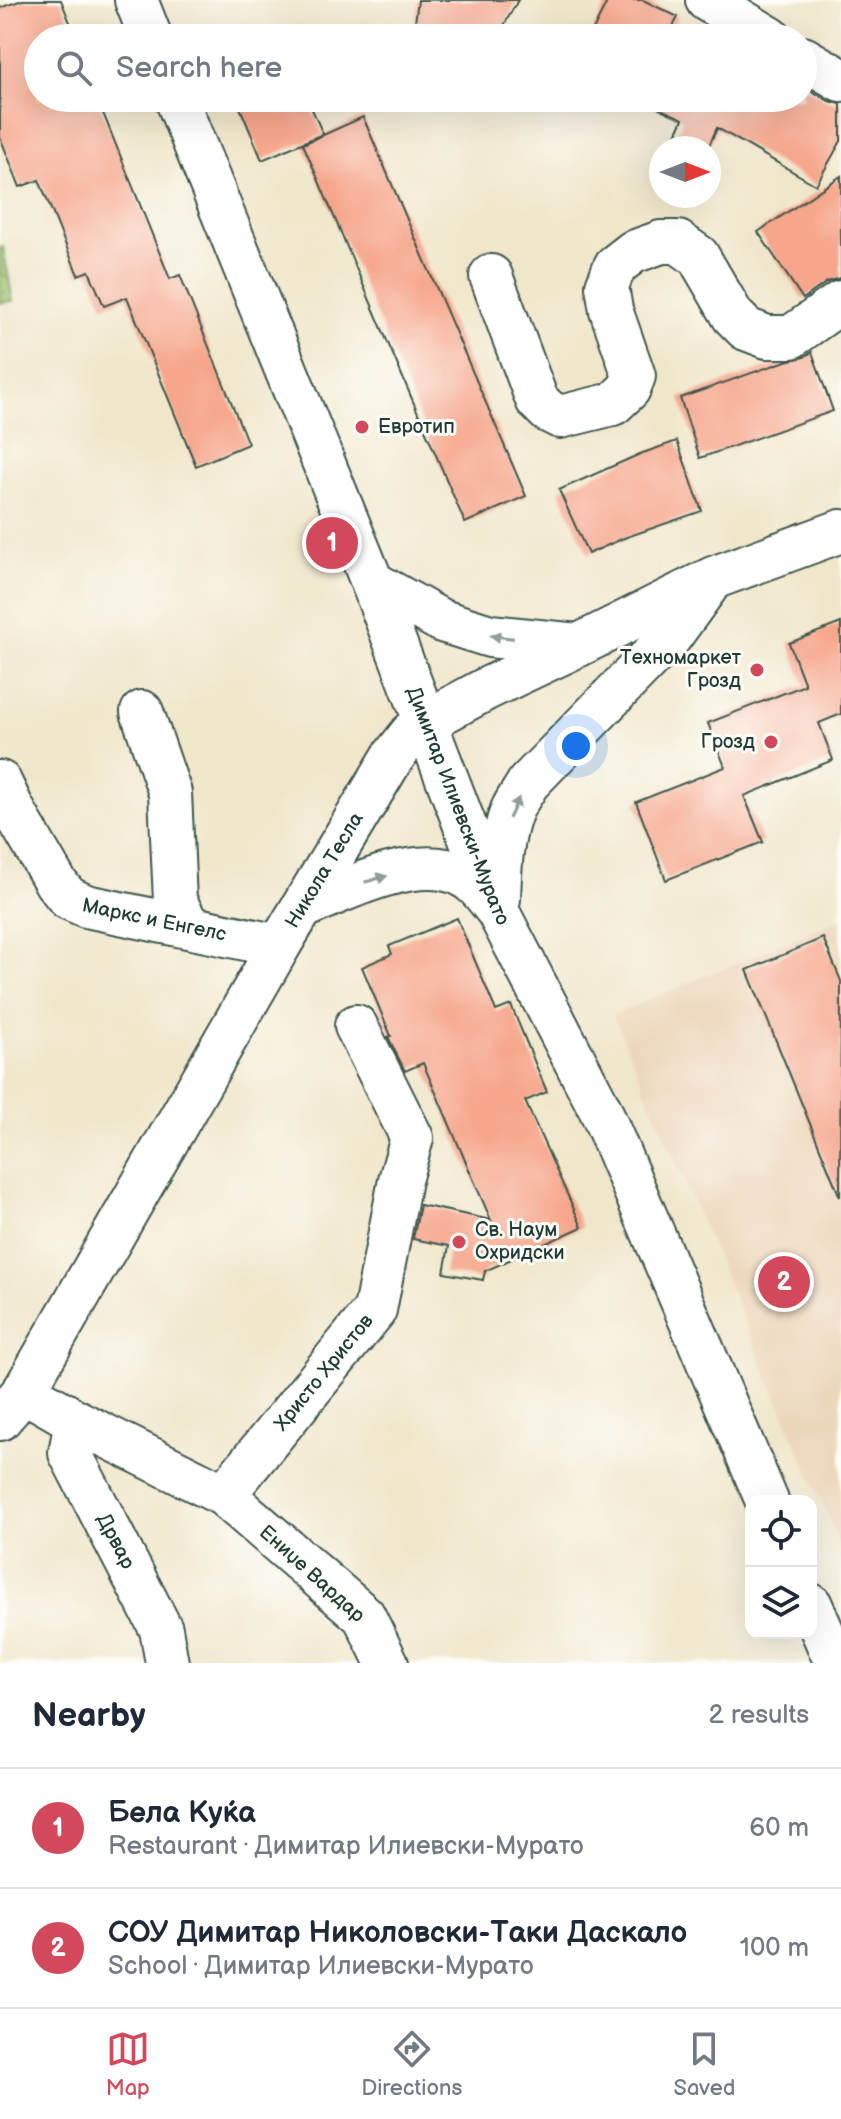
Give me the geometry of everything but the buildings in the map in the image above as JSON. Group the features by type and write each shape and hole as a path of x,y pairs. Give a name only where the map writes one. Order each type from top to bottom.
{"street":[{"path":"136,0 145,24"},
{"path":"707,0 747,24"},
{"path":"817,66 841,80"},
{"name":"Димитар Илиевски-Мурато","path":"182,112 372,582 498,912 601,1111 764,1495"},
{"path":"491,276 537,400 560,417 613,404 629,389 634,376 611,310 607,286 615,266 633,252 661,242 678,242 698,256 733,316 746,329 767,337 791,337 841,302"},
{"name":"Никола Тесла","path":"12,1405 279,946 401,745 425,722 486,689 713,578 841,531"},
{"path":"498,912 499,877 508,823 513,807 528,783 671,636 713,578"},
{"path":"372,582 442,621 490,636 579,645"},
{"path":"142,712 170,793 175,901 189,927"},
{"name":"Маркс и Енгелс","path":"0,782 56,883 75,903 279,946"},
{"path":"304,907 359,883 425,868 461,874 479,888 498,912"},
{"name":"Христо Христов","path":"224,1495 375,1310 400,1180 412,1138 356,1026"},
{"path":"12,1405 76,1421 224,1495"},
{"name":"Дрвар","path":"76,1421 70,1453 161,1629 167,1663"},
{"name":"Ениџе Вардар","path":"224,1495 364,1616 387,1663"},
{"path":"817,1619 836,1663"}],"shaded area":[{"path":"841,919 841,1548 613,1015"}],"green space":[{"path":"3,247 13,301 0,303 0,248"}],"place":[{"name":"Евротип","path":"362,427"},
{"name":"Бела Куќа","path":"332,543"},
{"name":"Техномаркет Грозд","path":"757,670"},
{"name":"Грозд","path":"771,742"},
{"name":"Св. Наум Охридски","path":"459,1242"},
{"name":"СОУ Димитар Николовски-Таки Даскало","path":"784,1282"}]}
